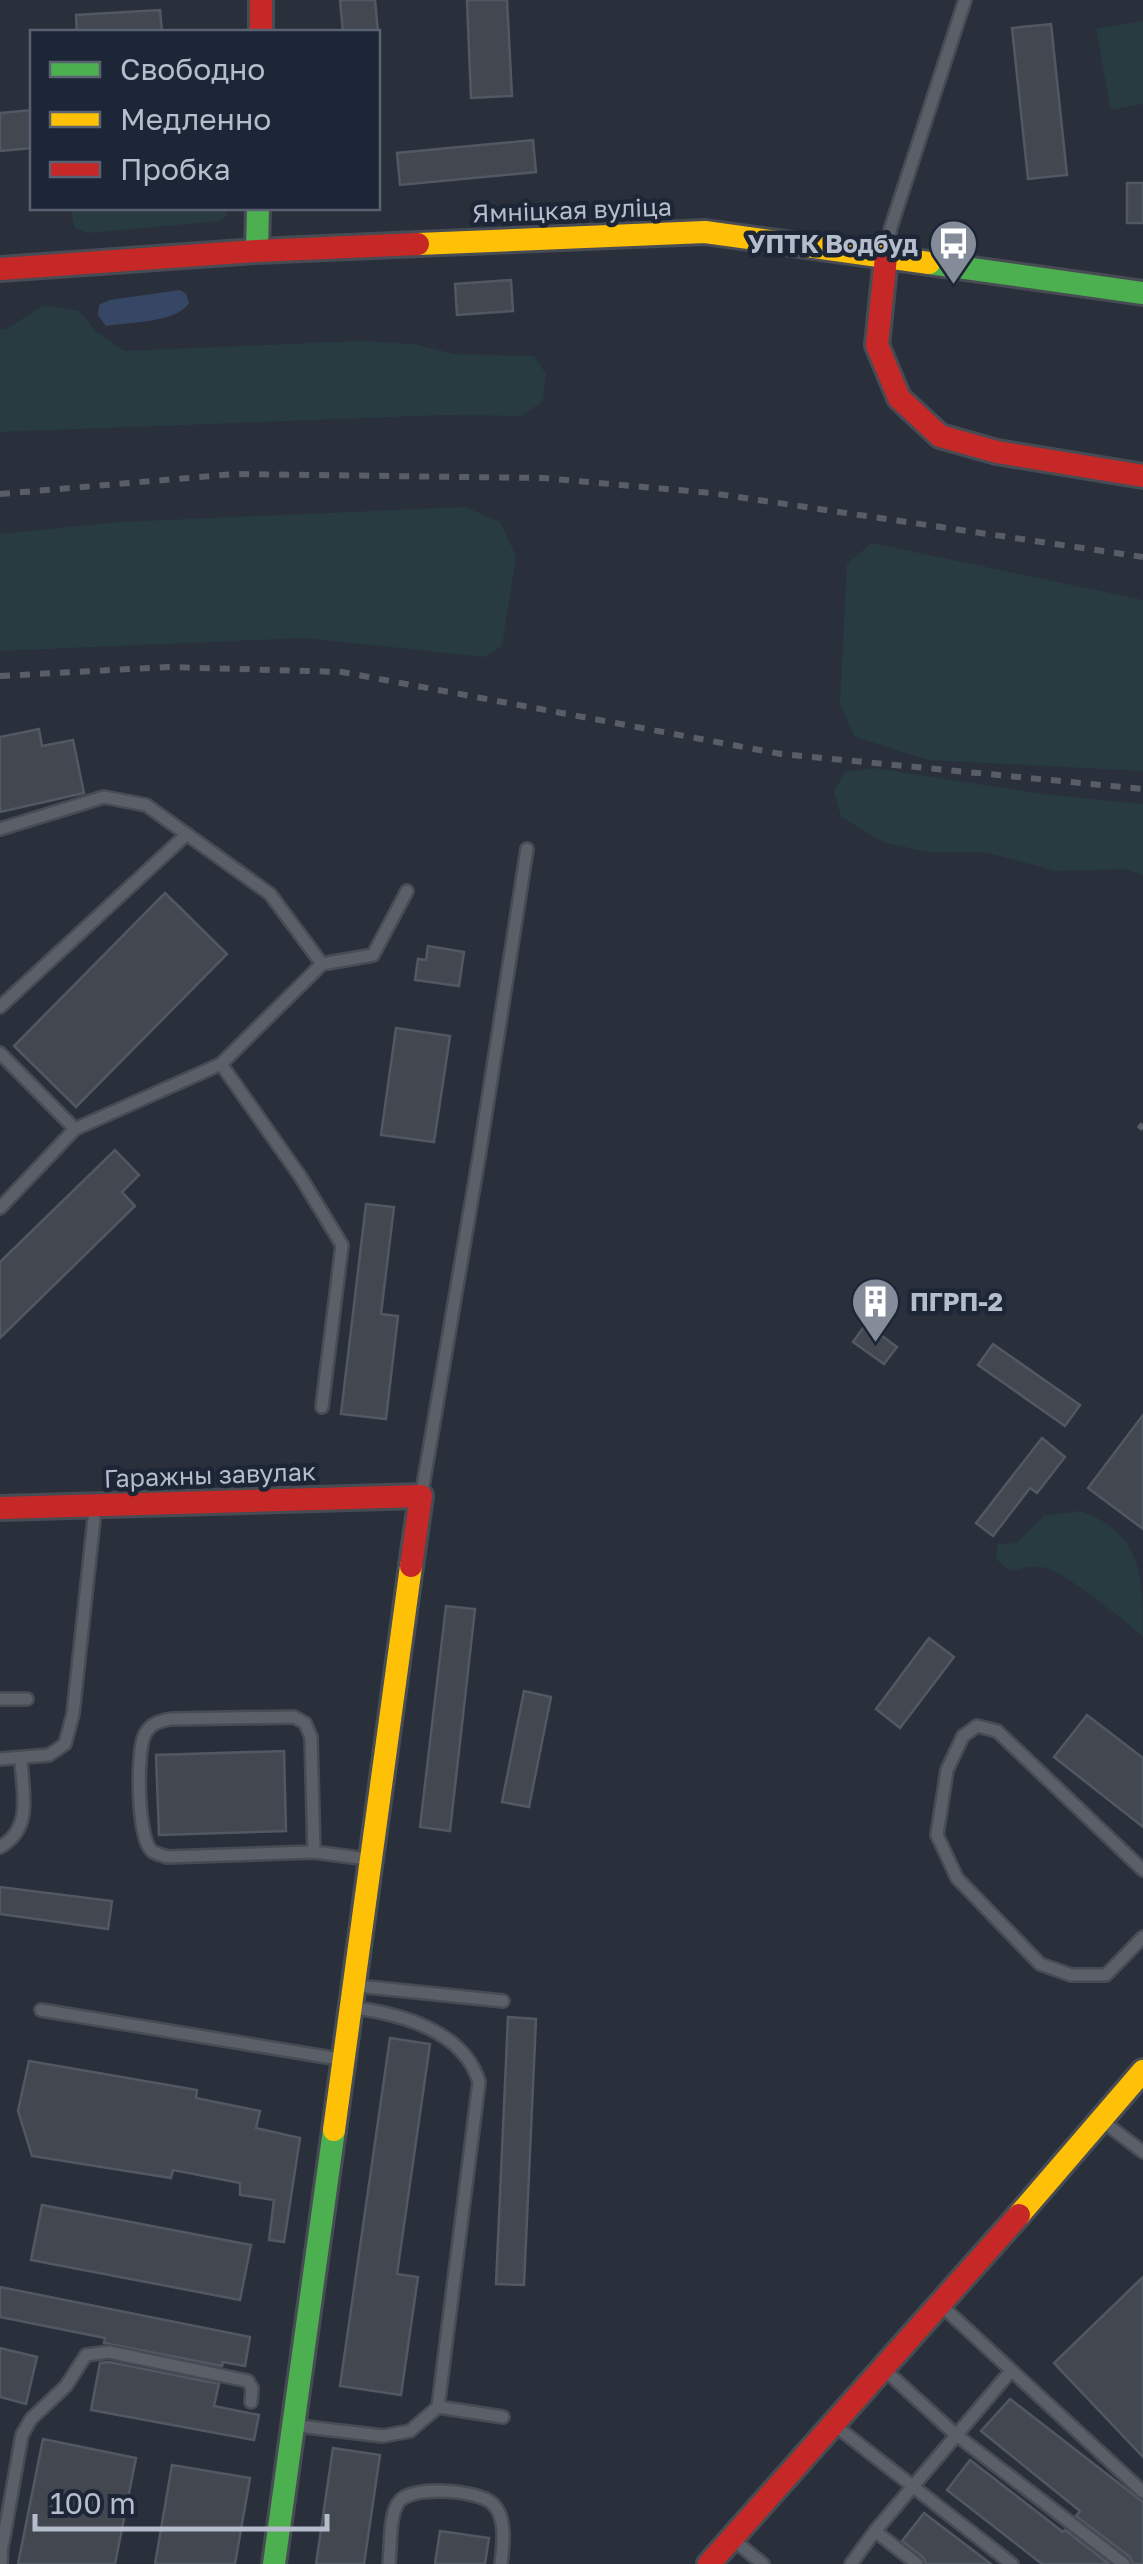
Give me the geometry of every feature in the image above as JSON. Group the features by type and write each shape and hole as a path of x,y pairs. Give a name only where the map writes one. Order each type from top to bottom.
{"street":[{"path":"261,0 261,30"},
{"path":"257,251 258,210"},
{"name":"Ямніцкая вуліца","path":"0,269 257,251 706,232 1143,293"},
{"path":"886,256 877,345 899,398 940,436 997,452 1143,476"},
{"path":"274,2564 421,1496"},
{"name":"Гаражны завулак","path":"0,1508 421,1496"},
{"path":"710,2564 1143,2070"}],"lane":[{"path":"886,256 890,227 965,0"},
{"path":"0,828 104,797 146,805 270,894 322,964"},
{"path":"0,1007 187,834"},
{"path":"421,1496 527,849"},
{"path":"0,1208 75,1129 220,1064 322,964 373,954 407,891"},
{"path":"0,1053 75,1129"},
{"path":"220,1064 300,1176 342,1245 322,1407"},
{"path":"0,1759 49,1755 65,1744 73,1714 96,1505"},
{"path":"0,1699 27,1699"},
{"path":"314,1852 312,1737 305,1724 294,1716 171,1718 157,1721 146,1730 139,1749 143,1836 151,1850 167,1856 314,1852 371,1859"},
{"path":"1143,1870 997,1731 977,1726 963,1736 948,1770 938,1835 958,1878 1040,1964 1070,1975 1106,1976 1143,1936"},
{"path":"0,1847 19,1834 24,1817 21,1758"},
{"path":"352,1997 503,2001"},
{"path":"293,2425 383,2436 410,2431 438,2407 479,2082 476,2070 436,2032 352,1997"},
{"path":"41,2010 344,2060"},
{"path":"1102,2120 1143,2152"},
{"path":"941,2304 1143,2492"},
{"path":"0,2564 22,2436 31,2418 66,2386 86,2355 109,2352 248,2382 252,2388 251,2402"},
{"path":"883,2368 955,2434 1124,2564"},
{"path":"851,2564 1010,2372"},
{"path":"438,2407 503,2417"},
{"path":"833,2424 1012,2564"},
{"path":"389,2564 396,2506 406,2494 422,2490 481,2497 494,2505 502,2521 501,2564"},
{"path":"875,2531 917,2564"},
{"path":"732,2539 764,2564"}],"shaded area":[{"path":"1143,21 1143,104 1111,110 1096,29"},
{"path":"70,210 226,210 227,215 221,221 88,233 75,228"},
{"path":"44,305 79,311 96,331 124,351 359,341 413,344 455,354 534,356 546,374 543,401 522,416 444,415 0,432 0,328 5,330"},
{"path":"465,507 500,522 516,556 502,646 485,657 304,638 0,651 0,534 120,522"},
{"path":"872,543 1143,600 1143,771 928,760 855,737 840,705 847,564"},
{"path":"875,768 1043,794 1143,804 1143,875 1125,869 1057,871 984,852 927,852 883,842 841,817 834,791 845,772"},
{"path":"1079,1511 1116,1531 1127,1544 1140,1577 1143,1637 1060,1574 1040,1567 1009,1571 996,1559 998,1544 1017,1543 1044,1516"}],"water":[{"path":"180,290 189,303 183,310 163,318 106,326 98,315 99,305 110,300"}],"building":[{"path":"340,0 375,0 378,30 343,30"},
{"path":"467,0 507,0 512,96 471,98"},
{"path":"160,10 162,30 77,30 76,15"},
{"path":"1051,24 1067,175 1028,179 1012,28"},
{"path":"30,110 30,148 0,151 0,113"},
{"path":"533,140 536,172 400,185 397,153"},
{"path":"1127,183 1143,183 1143,223 1127,223"},
{"path":"511,280 513,311 457,315 455,284"},
{"path":"39,729 42,746 73,740 84,793 0,812 0,737"},
{"path":"165,893 227,954 76,1107 14,1046"},
{"path":"428,946 464,952 459,986 415,980 418,959 426,960"},
{"path":"396,1028 450,1036 434,1142 381,1135"},
{"path":"115,1150 139,1175 122,1192 135,1206 0,1338 0,1262"},
{"path":"366,1204 394,1207 381,1314 398,1316 386,1419 341,1414"},
{"name":"ПГРП-2","path":"866,1324 897,1347 884,1364 853,1342"},
{"path":"993,1344 1080,1405 1065,1426 978,1365"},
{"path":"1143,1415 1143,1529 1088,1488"},
{"path":"1042,1438 1065,1457 1037,1493 1030,1488 993,1536 976,1523"},
{"path":"446,1606 475,1609 450,1831 420,1827"},
{"path":"929,1638 954,1657 900,1728 876,1709"},
{"path":"524,1691 551,1697 529,1807 502,1802"},
{"path":"1087,1715 1143,1758 1143,1827 1054,1757"},
{"path":"284,1751 286,1831 159,1835 156,1755"},
{"path":"0,1887 112,1901 108,1929 0,1914"},
{"path":"508,2017 536,2019 524,2285 496,2284"},
{"path":"390,2038 430,2044 397,2274 418,2277 401,2395 340,2386"},
{"path":"29,2061 197,2090 196,2098 260,2111 256,2128 300,2138 284,2242 269,2240 274,2200 240,2195 240,2183 173,2170 171,2178 32,2156 18,2111"},
{"path":"42,2205 251,2245 240,2300 31,2260"},
{"path":"1143,2277 1143,2457 1054,2363"},
{"path":"0,2287 250,2337 245,2366 223,2362 222,2366 104,2343 105,2338 0,2317"},
{"path":"0,2348 37,2357 26,2404 0,2397"},
{"path":"100,2363 219,2384 214,2406 259,2415 254,2440 91,2410"},
{"path":"1010,2399 1143,2502 1143,2564 1133,2564 1130,2557 1076,2516 1080,2511 981,2431"},
{"path":"43,2439 136,2458 115,2564 18,2564"},
{"path":"333,2448 380,2455 364,2564 316,2564"},
{"path":"970,2460 1109,2564 1042,2564 947,2490"},
{"path":"172,2465 250,2478 235,2564 155,2564"},
{"path":"924,2513 991,2564 926,2564 902,2541"},
{"path":"440,2531 489,2538 485,2564 435,2564"}],"railway":[{"path":"0,494 235,474 543,478 711,493 1143,557"},
{"path":"0,676 168,667 342,672 781,754 1143,789"},
{"path":"1139,1129 1143,1124"}],"traffic: fast":[{"path":"257,251 258,210"},
{"path":"929,263 1143,293"},
{"path":"274,2564 334,2130"}],"traffic: slow":[{"path":"418,244 705,232 929,263"},
{"path":"334,2130 411,1566"},
{"path":"1019,2215 1143,2071"}],"traffic: jam":[{"path":"261,0 261,30"},
{"path":"0,269 418,244"},
{"path":"886,257 877,345 899,398 940,436 997,452 1143,476"},
{"path":"0,1508 421,1496 411,1566"},
{"path":"709,2564 1019,2215"}],"place":[{"name":"УПТК Водбуд","path":"953,286"},
{"name":"ПГРП-2","path":"875,1344"}]}
